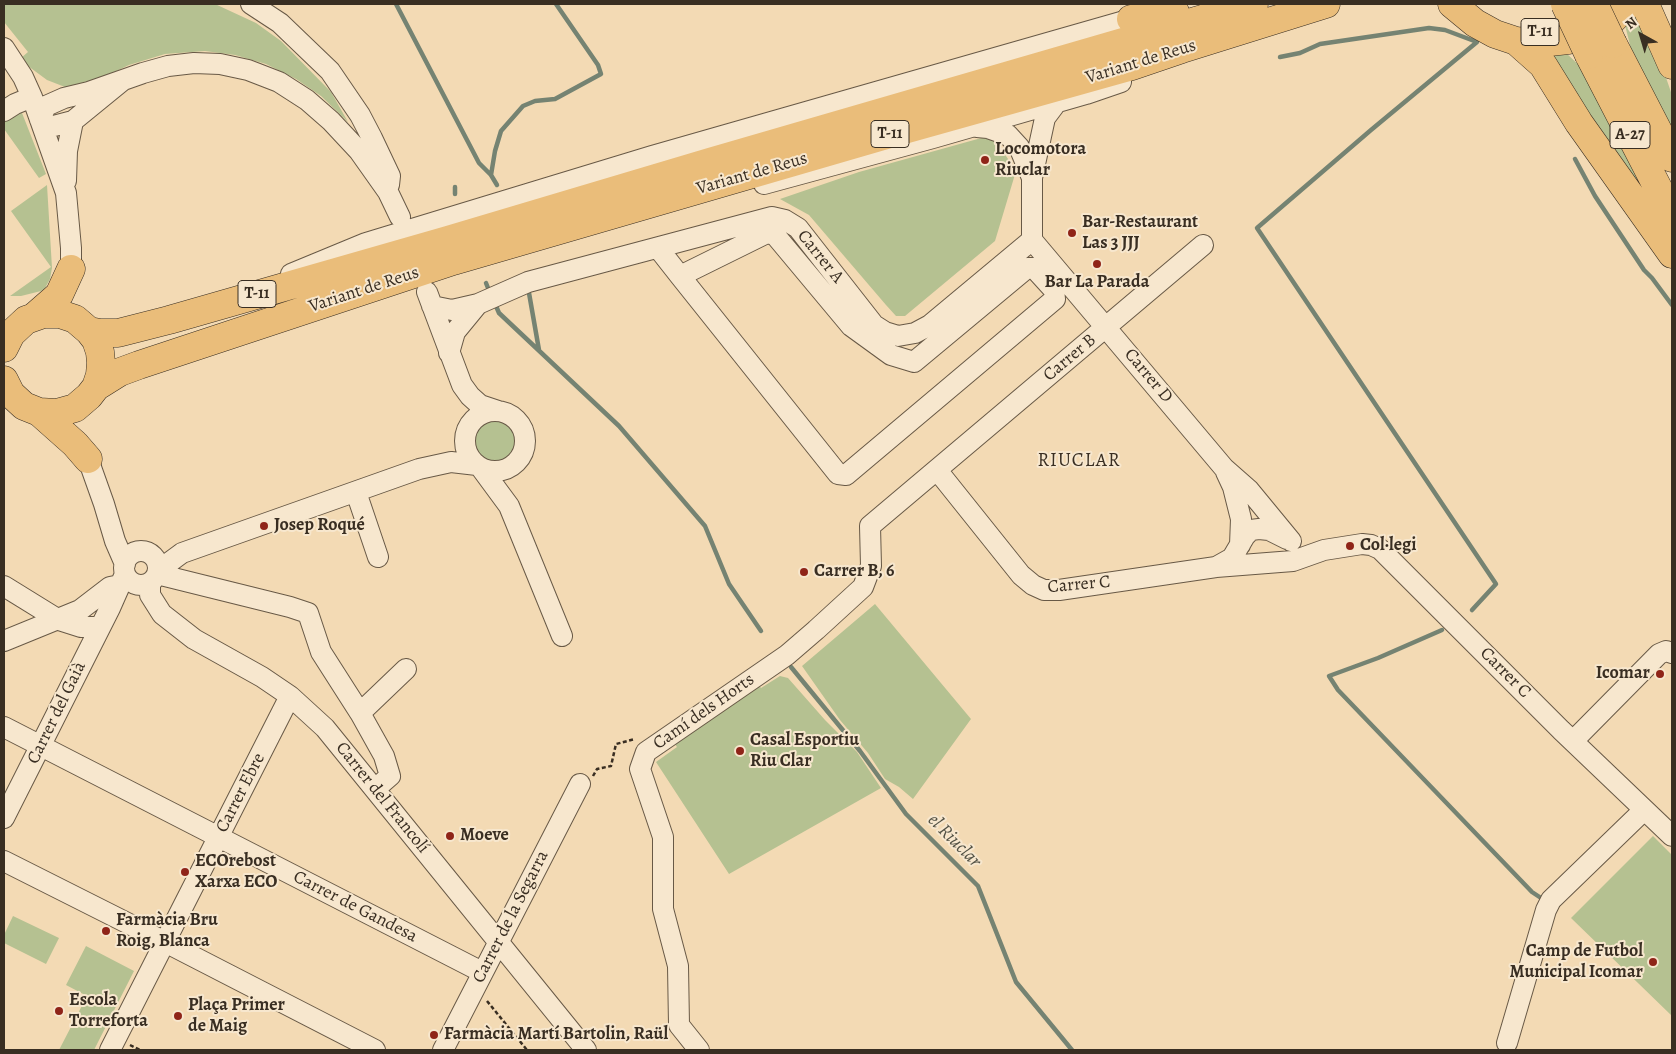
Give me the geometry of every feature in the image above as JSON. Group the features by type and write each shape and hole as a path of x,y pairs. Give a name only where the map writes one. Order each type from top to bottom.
{"highway":[{"name":"Variant de Reus","path":"82,325 100,333 118,333 168,320 246,292 448,240 1254,4"},
{"name":"Variant de Reus","path":"93,391 120,372 453,262 900,131 1132,66 1182,55 1326,4"},
{"name":"A-27","path":"1565,4 1601,49 1672,158"},
{"name":"A-27","path":"1594,4 1601,49 1672,215"},
{"name":"T-11","path":"1456,5 1507,27 1528,31 1552,32 1590,21 1615,4"},
{"path":"1456,5 1475,23 1495,34 1516,40 1540,43 1568,40 1591,32 1613,19 1628,4"},
{"path":"1645,4 1672,64"},
{"path":"1655,4 1672,41"},
{"path":"1131,20 1204,7 1219,15"},
{"path":"1516,40 1543,66 1579,123 1672,254"},
{"path":"617,214 624,221 707,200"},
{"path":"4,348 11,334 18,326 35,316 59,295 70,269"},
{"path":"70,269 71,292 82,325 96,340 102,363 100,375 93,391 86,432 88,459"},
{"name":"T-11","path":"35,316 52,313 68,316 82,325"},
{"path":"4,380 11,394 17,400 35,411 75,444 88,459"},
{"name":"T-11","path":"4,412 35,411 48,414 66,412 83,402 93,391"}],"street":[{"path":"251,4 280,23 330,71 360,115 372,138 390,176 388,192"},
{"path":"246,292 366,243 395,234 652,156 1131,20"},
{"path":"4,48 32,97 66,193"},
{"path":"707,200 1086,94 1182,55"},
{"path":"40,120 46,106 64,98 89,92 143,72 168,66 194,63 220,64 248,70 279,82 307,100 331,121 358,151 388,192 400,217"},
{"path":"40,120 50,127 73,121 122,81"},
{"path":"4,111 14,104 32,97"},
{"path":"1032,240 1032,178 1045,118 1057,102"},
{"path":"70,269 71,244 66,193 67,151 73,121"},
{"path":"973,127 988,128 1008,135 1019,146 1032,178"},
{"name":"Carrer A","path":"449,353 430,299 452,310 478,304 528,282 772,217 786,220 798,228 874,325 885,332 898,336 915,333 930,325 1032,240"},
{"path":"658,248 680,276 838,474 846,476 1055,299 1054,290 1034,268 1027,268 914,362 891,355 851,326 775,235 767,233 680,276"},
{"name":"Carrer D","path":"1032,240 1224,468 1249,490 1291,541"},
{"name":"Carrer B","path":"937,470 1203,246"},
{"name":"Carrer A","path":"449,353 455,332 478,304"},
{"path":"4,641 80,610 110,587 139,576 182,553 419,469 451,462 479,466 490,470 508,468 516,462 524,445 524,435 521,426 507,414 480,405 470,396 462,385 449,353"},
{"path":"462,385 466,432 465,445 469,456 479,466 508,506 562,636"},
{"path":"419,469 448,451 466,432 471,422 479,416 488,412 498,411"},
{"name":"Carrer del Francolí","path":"88,459 115,541 162,614 188,634 262,677 290,696 325,728 586,1050"},
{"path":"508,468 505,481 508,506"},
{"name":"Carrer D","path":"1224,468 1233,487 1240,511 1242,525 1240,545"},
{"name":"Carrer C","path":"937,470 1021,575 1033,585 1044,590 1059,590 1216,567 1293,561 1324,550 1362,544 1371,545 1380,550 1672,836"},
{"name":"Camí dels Horts","path":"699,1050 680,1025 678,966 663,909 663,837 640,769 646,752 786,655 863,587 871,566 870,526 937,470"},
{"path":"356,492 378,557"},
{"name":"Carrer del Francolí","path":"104,504 125,536 145,552 154,556 158,562 139,576"},
{"name":"Carrer C","path":"1216,567 1232,558 1252,530 1259,528 1269,530 1291,541 1324,550"},
{"path":"1240,545 1255,557 1270,563"},
{"path":"145,552 166,550 182,553"},
{"path":"139,576 290,606 308,613 321,652 360,713 384,756 390,776 375,789"},
{"name":"Carrer del Gaià","path":"4,818 110,608 132,593 139,576"},
{"path":"4,586 58,620 77,639 86,656"},
{"path":"58,620 81,627 100,627"},
{"path":"1573,741 1659,654 1666,650 1672,653"},
{"path":"360,713 406,669"},
{"name":"Carrer Ebre","path":"110,1050 290,696"},
{"name":"Carrer de Gandesa","path":"4,727 482,972"},
{"name":"Carrer de la Segarra","path":"443,1050 580,784"},
{"path":"1507,1043 1546,910 1552,900 1644,810"},
{"path":"4,861 374,1050"}],"path":[{"path":"483,996 527,1050"},
{"path":"129,1045 140,1050"}],"green space":[{"path":"4,4 215,4 256,23 281,41 331,92 348,122 321,96 296,79 266,64 235,55 205,51 165,54 129,65 85,86 65,87 47,80 28,66 21,58 28,52 4,22"},
{"path":"1638,15 1663,69 1672,95 1672,133 1634,61 1625,25"},
{"path":"1566,53 1580,66 1665,225 1550,56"},
{"path":"22,113 46,174 39,178 4,129 4,120"},
{"path":"992,135 1016,171 995,241 905,316 896,316 809,215 780,199 859,172"},
{"path":"47,185 52,268 50,279 41,291 21,296 10,296 51,267 11,211"},
{"path":"495,418 508,422 514,428 518,441 514,454 508,460 495,464 482,460 476,454 472,441 476,428 482,422"},
{"path":"875,604 971,719 913,799 899,787 885,779 868,753 840,720 802,666"},
{"path":"780,676 788,678 825,720 857,752 881,788 729,874 656,762 677,747 672,740 757,683 761,688"},
{"name":"Camp de Futbol Municipal Icomar","path":"1653,836 1672,855 1672,1016 1571,918"},
{"path":"13,916 59,938 46,964 4,943 4,935"},
{"path":"86,946 134,971 94,1050 59,1050 87,996 66,985"}],"waterway":[{"path":"396,4 479,163 491,175 497,185"},
{"path":"491,175 501,131 523,106 535,101 555,99 601,74 598,65 556,4"},
{"path":"1280,57 1300,53 1320,44 1429,28 1445,30 1477,42 1257,228 1496,584 1472,610"},
{"path":"1575,159 1595,196 1644,270 1672,305"},
{"path":"455,187 455,194"},
{"path":"486,283 488,288"},
{"path":"529,293 539,350"},
{"path":"496,306 499,313 619,426 705,526 729,584 761,631"},
{"path":"1442,630 1378,658 1329,676 1338,690 1532,892 1544,900"},
{"name":"el Riuclar","path":"791,667 860,751 906,814 978,886 1016,982 1072,1050"}],"place":[{"name":"Locomotora Riuclar","path":"985,160"},
{"name":"Bar-Restaurant Las 3 JJJ","path":"1072,233"},
{"name":"Bar La Parada","path":"1097,264"},
{"name":"Josep Roqué","path":"264,526"},
{"name":"Col·legi","path":"1350,546"},
{"name":"Carrer B, 6","path":"804,572"},
{"name":"Icomar","path":"1660,674"},
{"name":"Casal Esportiu Riu Clar","path":"740,751"},
{"name":"Moeve","path":"450,836"},
{"name":"ECOrebost Xarxa ECO","path":"185,872"},
{"name":"Farmàcia Bru Roig, Blanca","path":"106,931"},
{"name":"Camp de Futbol Municipal Icomar","path":"1653,962"},
{"name":"Escola Torreforta","path":"59,1011"},
{"name":"Plaça Primer de Maig","path":"178,1016"},
{"name":"Farmàcia Martí Bartolin, Raül","path":"434,1035"}],"district":[{"name":"RIUCLAR","path":"1079,461"}]}
